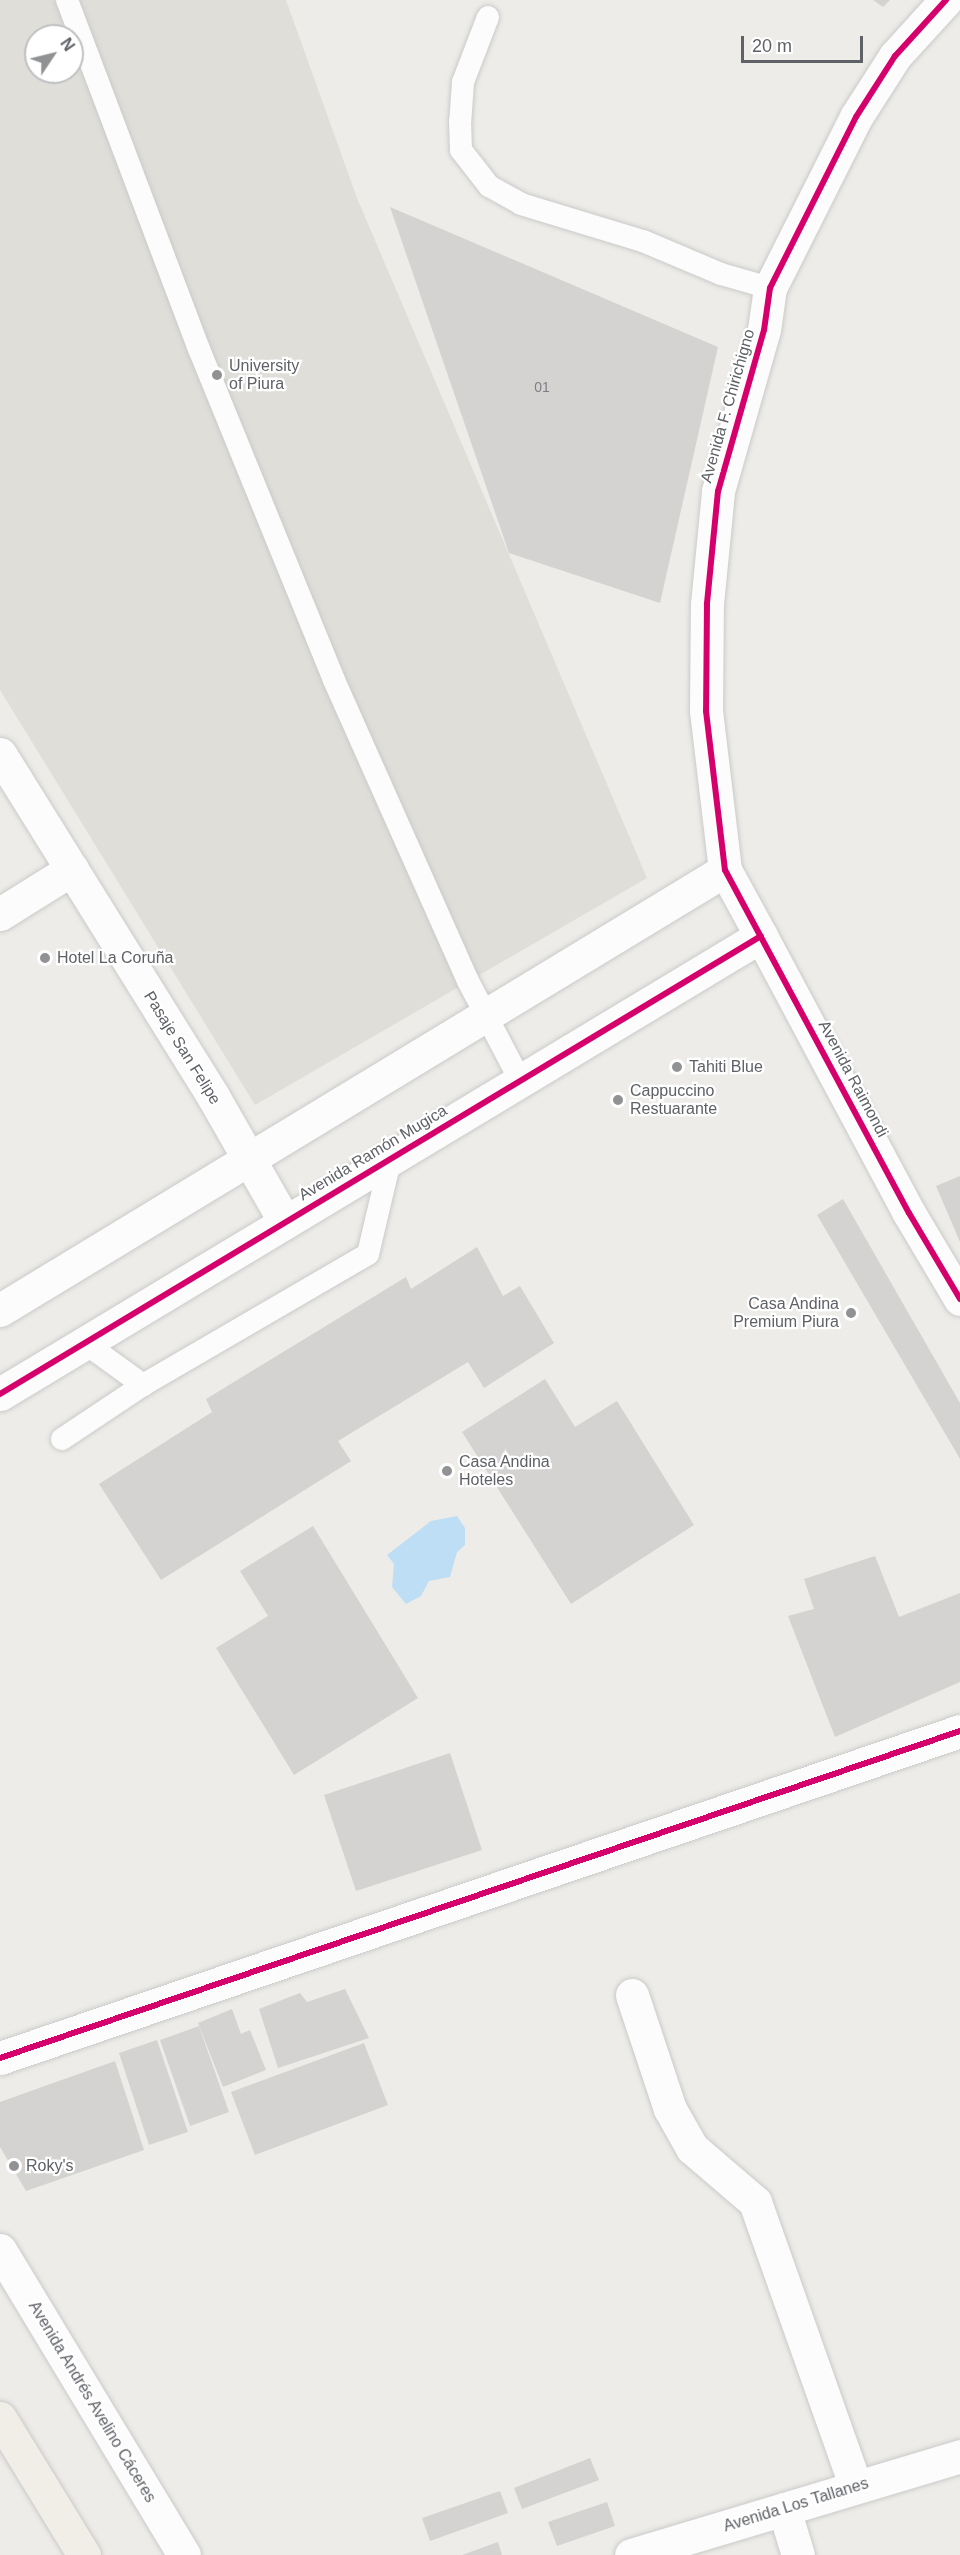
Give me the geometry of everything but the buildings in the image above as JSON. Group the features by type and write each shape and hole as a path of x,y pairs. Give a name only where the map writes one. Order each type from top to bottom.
{"highway":[{"path":"0,2418 84,2555"}],"street":[{"name":"Avenida F. Chirichigno","path":"725,870 706,711 707,604 718,490 764,330 770,288 856,117 895,56 946,0"},
{"name":"Pasaje San Felipe","path":"0,754 214,1098 285,1222"},
{"path":"0,914 72,869"},
{"path":"0,1310 486,1018 725,870"},
{"name":"Avenida Raimondi","path":"725,870 904,1203 960,1299"},
{"name":"Avenida Ramón Mugica","path":"0,1394 761,936"},
{"path":"0,2058 960,1731"},
{"path":"632,1995 670,2109 692,2148 755,2202 856,2487"},
{"name":"Avenida Andrés Avelino Cáceres","path":"0,2250 184,2555"},
{"name":"Avenida Los Tallanes","path":"631,2555 960,2456"},
{"path":"784,2509 798,2555"}],"lane":[{"path":"67,0 199,350 334,680 486,1018 520,1080"},
{"path":"488,17 463,82 460,150 489,186 521,204 643,241 721,274 770,288"},
{"path":"62,1439 143,1385 368,1254 391,1157"},
{"path":"85,1343 143,1385"}],"shaded area":[{"name":"University of Piura","path":"0,0 286,0 357,198 647,878 255,1105 0,690"}],"water":[{"path":"457,1516 465,1528 465,1545 457,1552 450,1577 429,1581 421,1596 406,1604 392,1587 394,1564 387,1555 431,1521"}],"cycle path":[{"path":"946,0 895,56 856,117 770,288 764,330 718,491 707,604 706,711 725,870 909,1213 960,1299"},
{"path":"0,1394 761,936"},
{"path":"0,2058 960,1731"}],"place":[{"name":"University of Piura","path":"217,375"},
{"name":"Hotel La Coruña","path":"45,958"},
{"name":"Tahiti Blue","path":"677,1067"},
{"name":"Cappuccino Restuarante","path":"618,1100"},
{"name":"Casa Andina Premium Piura","path":"851,1313"},
{"name":"Casa Andina Hoteles","path":"447,1471"},
{"name":"Roky's","path":"14,2166"}]}
